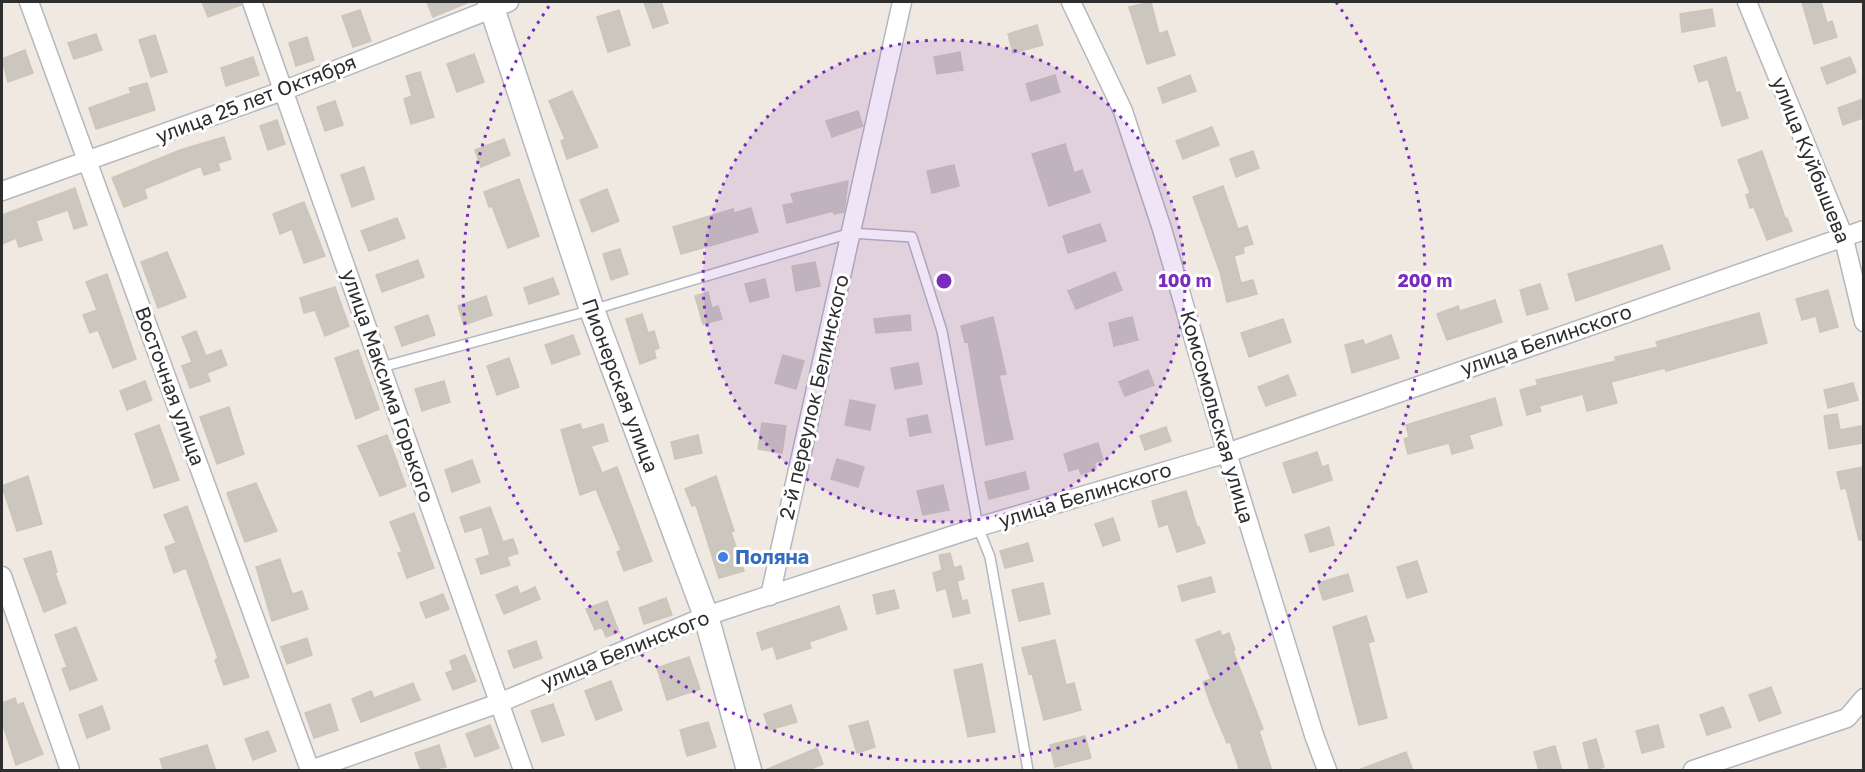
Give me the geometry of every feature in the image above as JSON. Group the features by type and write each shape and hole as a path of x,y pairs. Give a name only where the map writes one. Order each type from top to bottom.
{"street":[{"name":"Восточная улица","path":"29,2 311,771"},
{"name":"улица Максима Горького","path":"252,2 285,90 498,703 524,771"},
{"name":"2-й переулок Белинского","path":"770,596 902,2"},
{"name":"Комсомольская улица","path":"1071,2 1123,111 1162,229 1227,453 1310,724 1327,771"},
{"name":"улица Куйбышева","path":"1747,2 1843,235 1863,322"},
{"name":"улица 25 лет Октября","path":"2,190 285,90 497,4"},
{"name":"Пионерская улица","path":"497,4 592,310 706,616 749,771"},
{"name":"улица Белинского","path":"311,771 498,703 706,616 978,527 1227,453 1843,235 1863,230"},
{"path":"2,576 70,771"},
{"path":"1693,771 1847,718 1863,698"}],"lane":[{"path":"382,367 592,310 851,233 912,237 942,332 978,527 990,557 1028,771"}],"building":[{"path":"202,2 241,2 241,5 208,17"},
{"path":"427,2 469,2 433,17"},
{"path":"644,2 661,2 668,23 653,28"},
{"path":"1151,2 1159,34 1167,31 1175,55 1147,64 1129,7"},
{"path":"1802,2 1821,2 1827,23 1832,21 1837,37 1814,44"},
{"path":"1712,9 1715,26 1682,32 1680,14"},
{"path":"360,10 371,41 353,47 342,16"},
{"path":"619,10 630,45 608,52 597,17"},
{"path":"1037,25 1043,45 1013,53 1008,34"},
{"path":"96,34 102,50 74,59 68,43"},
{"path":"155,35 167,72 151,77 139,40"},
{"path":"307,37 314,60 296,66 289,43"},
{"path":"25,50 33,73 8,82 2,59"},
{"path":"960,52 963,70 937,74 934,57"},
{"path":"474,54 484,82 457,92 447,64"},
{"path":"253,57 259,75 226,86 221,68"},
{"path":"1726,57 1736,93 1740,92 1748,118 1722,126 1708,79 1699,82 1694,66"},
{"path":"1850,57 1856,72 1827,84 1821,68"},
{"path":"420,72 434,117 411,124 404,99 412,96 406,76"},
{"path":"1055,75 1060,92 1031,101 1026,84"},
{"path":"1190,75 1196,91 1163,103 1158,88"},
{"path":"147,83 155,110 96,129 89,108 131,93 129,88"},
{"path":"572,91 598,147 567,159 561,141 565,139 549,101"},
{"path":"1863,99 1863,118 1843,125 1838,108"},
{"path":"335,101 343,125 325,131 317,107"},
{"path":"858,111 863,126 832,137 826,121"},
{"path":"277,120 285,144 268,150 260,126"},
{"path":"1212,127 1219,145 1183,159 1176,141"},
{"path":"224,137 231,159 218,163 220,170 204,175 201,166 144,189 147,198 124,207 112,178 180,150"},
{"path":"504,139 510,155 481,167 475,150"},
{"path":"1065,144 1074,173 1082,170 1090,192 1049,206 1032,154"},
{"path":"1253,151 1259,168 1236,177 1230,159"},
{"path":"1762,151 1785,218 1792,231 1767,240 1754,207 1750,208 1746,195 1750,193 1738,160"},
{"path":"954,165 959,186 932,193 927,171"},
{"path":"364,167 374,199 352,207 341,175"},
{"path":"519,179 539,236 508,248 492,206 489,207 484,192"},
{"path":"848,181 844,212 834,214 833,211 787,223 783,205 794,203 791,194"},
{"path":"1223,186 1238,229 1247,226 1253,244 1243,247 1244,253 1234,256 1241,283 1253,280 1257,294 1227,302 1220,272 1193,197"},
{"path":"75,188 87,225 74,229 68,210 36,221 42,240 19,247 16,238 2,244 2,215"},
{"path":"607,189 619,221 592,232 580,200"},
{"path":"304,202 325,256 304,263 292,229 280,234 273,214"},
{"path":"751,208 758,232 681,254 673,227 733,209 734,213"},
{"path":"397,218 405,238 369,251 361,231"},
{"path":"1100,224 1106,241 1068,253 1063,236"},
{"path":"1662,245 1670,269 1576,301 1568,274"},
{"path":"620,249 628,274 611,280 603,254"},
{"path":"167,252 186,297 158,308 141,262"},
{"path":"418,260 424,277 382,292 376,275"},
{"path":"815,262 820,286 796,291 792,266"},
{"path":"1115,272 1122,290 1076,309 1068,291"},
{"path":"107,274 136,359 113,368 98,330 90,333 83,315 97,310 86,282"},
{"path":"553,278 559,294 529,304 524,288"},
{"path":"765,279 769,297 750,302 745,284"},
{"path":"1540,284 1548,309 1527,315 1520,290"},
{"path":"335,287 349,326 325,336 315,310 304,313 300,298"},
{"path":"1828,290 1838,327 1820,332 1816,316 1802,320 1796,299"},
{"path":"708,292 712,308 718,306 722,319 703,324 695,296"},
{"path":"486,296 492,315 464,325 458,306"},
{"path":"1495,300 1502,322 1447,340 1437,314 1458,306 1460,311"},
{"path":"1759,313 1767,343 1666,371 1665,368 1611,382 1617,403 1587,411 1583,394 1539,406 1541,411 1527,415 1520,390 1538,385 1536,380 1616,361 1615,357 1658,347 1656,342"},
{"path":"642,314 648,333 654,331 659,348 654,350 656,358 640,364 626,319"},
{"path":"428,315 435,335 402,346 395,327"},
{"path":"910,315 911,330 876,333 874,319"},
{"path":"993,317 1006,374 999,375 1013,439 986,445 968,341 965,342 961,326"},
{"path":"1132,317 1138,340 1114,346 1109,323"},
{"path":"1283,319 1291,342 1249,357 1241,333"},
{"path":"196,331 206,356 221,350 227,365 207,373 210,381 190,388 182,366 192,362 182,337"},
{"path":"573,335 580,354 552,364 545,345"},
{"path":"1391,335 1399,358 1352,373 1345,345 1363,340 1365,345"},
{"path":"358,350 379,409 356,419 335,358"},
{"path":"783,355 804,361 796,389 775,383"},
{"path":"509,358 519,387 497,395 487,366"},
{"path":"918,363 922,384 895,389 891,368"},
{"path":"1148,370 1154,385 1125,396 1119,382"},
{"path":"1288,375 1296,395 1266,406 1258,387"},
{"path":"145,381 152,400 127,410 120,391"},
{"path":"444,381 450,402 422,411 415,389"},
{"path":"1853,383 1858,400 1828,408 1824,390"},
{"path":"1495,398 1502,425 1469,435 1473,448 1452,454 1449,443 1408,454 1404,439 1409,437 1406,425"},
{"path":"850,400 875,405 870,430 845,425"},
{"path":"229,407 244,454 217,464 200,417"},
{"path":"1837,414 1840,430 1861,426 1863,443 1829,449 1824,416"},
{"path":"927,415 931,432 910,436 907,419"},
{"path":"762,423 786,426 782,453 758,449"},
{"path":"580,424 582,430 603,424 608,441 591,446 602,473 617,467 652,561 624,571 617,552 621,550 596,489 580,495 561,430"},
{"path":"159,425 179,480 154,488 135,434"},
{"path":"1166,427 1171,441 1145,450 1140,436"},
{"path":"387,435 406,486 380,496 358,446"},
{"path":"698,435 702,453 675,459 671,442"},
{"path":"1098,443 1103,460 1094,463 1096,469 1081,474 1079,468 1069,471 1064,454"},
{"path":"1317,452 1322,467 1328,465 1332,480 1293,493 1283,463"},
{"path":"837,459 864,467 858,487 831,479"},
{"path":"472,460 480,482 452,492 445,470"},
{"path":"1863,467 1863,540 1859,540 1846,488 1841,489 1837,472"},
{"path":"1025,472 1029,489 989,499 985,482"},
{"path":"28,476 42,524 17,531 2,486"},
{"path":"716,476 744,571 719,578 696,505 692,506 685,489"},
{"path":"256,483 277,531 245,542 227,493"},
{"path":"943,485 949,510 923,515 917,491"},
{"path":"1186,491 1197,527 1205,543 1177,552 1168,524 1159,527 1152,501"},
{"path":"187,506 249,677 224,685 215,660 218,658 186,568 174,573 165,547 176,543 164,515"},
{"path":"490,507 503,542 513,539 518,553 507,557 510,565 481,574 476,559 490,555 482,527 465,532 460,517"},
{"path":"414,513 434,568 407,578 398,553 402,552 390,522"},
{"path":"1113,518 1120,540 1103,546 1095,524"},
{"path":"1329,527 1334,545 1310,552 1305,535"},
{"path":"1028,543 1033,561 1005,568 1000,551"},
{"path":"51,551 57,572 55,573 66,603 44,612 24,559"},
{"path":"950,553 954,568 961,566 964,579 957,581 962,601 967,600 970,613 953,617 946,588 937,591 933,573 942,570 939,555"},
{"path":"280,559 292,594 302,591 308,609 272,621 256,567"},
{"path":"1417,561 1427,592 1407,598 1397,567"},
{"path":"1348,574 1353,591 1323,600 1318,583"},
{"path":"1211,577 1215,592 1182,601 1178,586"},
{"path":"1043,583 1050,614 1019,621 1012,590"},
{"path":"517,586 520,594 535,587 540,599 504,614 496,595"},
{"path":"894,590 899,608 877,614 873,595"},
{"path":"443,594 449,609 426,618 420,603"},
{"path":"666,598 672,615 644,624 639,608"},
{"path":"607,601 619,632 606,637 602,627 595,630 586,609"},
{"path":"839,606 847,629 809,642 811,648 777,659 773,646 762,650 757,633"},
{"path":"1366,616 1374,641 1368,643 1387,718 1359,725 1333,627"},
{"path":"76,627 97,680 70,690 62,669 67,667 55,635"},
{"path":"1220,631 1222,636 1229,633 1235,650 1233,651 1263,729 1259,731 1272,771 1240,771 1230,742 1227,743 1210,702 1203,682 1211,679 1196,640"},
{"path":"307,638 312,655 287,664 281,647"},
{"path":"1055,640 1066,685 1074,683 1081,710 1044,720 1032,673 1029,674 1022,648"},
{"path":"536,641 542,658 514,668 508,651"},
{"path":"465,655 476,681 453,690 446,673 453,670 450,661"},
{"path":"689,657 700,689 667,700 657,668"},
{"path":"982,664 995,732 968,737 954,670"},
{"path":"611,681 622,710 596,720 585,691"},
{"path":"413,683 420,700 361,722 352,699 371,691 374,698"},
{"path":"1771,687 1781,713 1759,721 1749,695"},
{"path":"15,698 17,705 23,703 43,754 16,765 2,722 2,703"},
{"path":"330,704 338,730 314,738 305,713"},
{"path":"553,704 564,735 542,742 531,711"},
{"path":"791,705 797,722 769,730 764,714"},
{"path":"102,706 110,729 87,738 79,715"},
{"path":"1723,707 1731,727 1707,735 1700,715"},
{"path":"868,721 875,747 857,753 849,726"},
{"path":"708,722 716,747 687,756 680,730"},
{"path":"490,725 499,748 475,757 466,734"},
{"path":"1658,725 1664,747 1642,753 1636,731"},
{"path":"268,731 276,751 253,760 245,739"},
{"path":"1085,736 1091,758 1055,767 1050,745"},
{"path":"1596,739 1604,767 1590,771 1583,743"},
{"path":"207,745 216,771 164,771 160,759"},
{"path":"439,745 446,767 421,771 415,753"},
{"path":"1555,746 1562,771 1539,771 1534,752"},
{"path":"817,748 823,764 806,771 763,771"},
{"path":"1406,752 1413,771 1361,771 1361,769"}],"place":[{"name":"Поляна","path":"723,557"}]}
